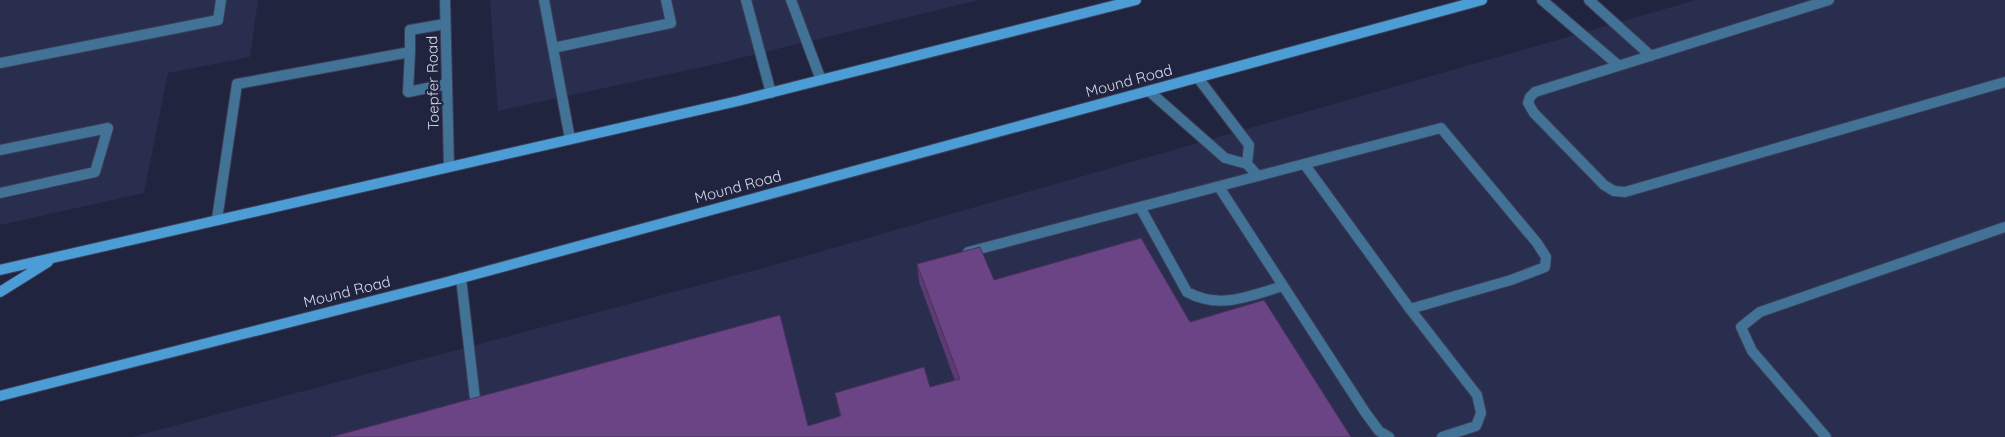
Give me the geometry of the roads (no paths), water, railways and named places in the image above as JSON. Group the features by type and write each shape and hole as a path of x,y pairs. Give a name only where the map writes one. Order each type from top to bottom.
{"main road":[{"path":"0,270 771,93 1136,0"},
{"name":"Mound Road","path":"0,396 461,278 1477,1"},
{"path":"0,292 55,257"}],"street":[{"path":"0,63 218,20 221,0"},
{"name":"Toepfer Road","path":"445,0 449,166"},
{"path":"544,0 570,139"},
{"path":"553,48 671,23 666,0"},
{"path":"746,0 771,93"},
{"path":"791,0 820,80"},
{"path":"1542,0 1618,65"},
{"path":"1589,0 1651,56"},
{"path":"1823,1 1535,92 1530,97 1528,103 1534,113 1609,190 1620,193 1639,190 2005,82"},
{"path":"445,24 410,30 408,92 447,84"},
{"path":"218,219 238,84 410,52"},
{"path":"1198,78 1249,145 1247,164"},
{"path":"1149,91 1225,158 1247,164 1258,176"},
{"path":"0,150 108,128 96,172 0,193"},
{"path":"954,255 1219,188 1441,128 1537,243 1546,257 1545,267 1534,273 1410,309"},
{"path":"1304,165 1410,309 1477,395 1481,413 1476,426 1442,437"},
{"path":"1219,188 1365,412 1379,431 1389,437"},
{"path":"1140,208 1187,292 1197,300 1211,303 1224,302 1283,286"},
{"path":"1826,437 1752,351 1741,327 1760,312 2005,226"},
{"path":"461,278 475,399"}]}
